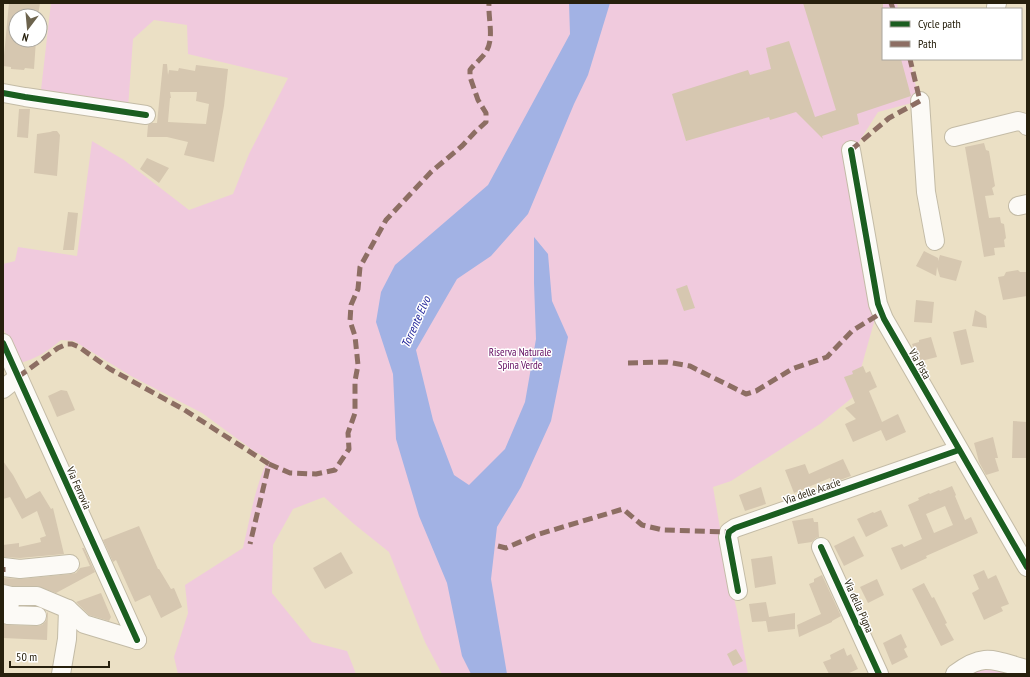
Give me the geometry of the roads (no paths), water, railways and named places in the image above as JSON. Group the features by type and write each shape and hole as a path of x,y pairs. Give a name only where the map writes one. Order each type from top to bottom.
{"street":[{"path":"3,93 146,115"},
{"path":"920,101 926,192 935,240"},
{"path":"954,137 1018,121 1025,123 1027,126"},
{"name":"Via Pista","path":"851,150 878,304 884,319 892,336 1027,567"},
{"name":"Via Ferrovia","path":"3,343 137,640 84,624 68,609 37,596 7,595"},
{"path":"3,389 18,377"},
{"name":"Via delle Acacie","path":"738,591 728,537 729,532 735,528 959,450"},
{"name":"Via della Pigna","path":"821,547 879,674"},
{"path":"3,572 3,567 20,569 70,564"},
{"path":"7,595 8,615 37,616"},
{"path":"61,674 67,639 68,609"},
{"path":"955,674 967,665 978,660 990,659 1025,670"}],"water":[{"name":"Torrente Elvo","path":"569,3 610,3 588,75 574,104 528,214 491,256 457,279 416,350 433,420 454,475 469,485 505,449 525,402 536,339 534,237 548,254 552,301 568,337 551,421 521,487 497,527 491,579 507,674 471,674 462,656 447,583 419,516 396,439 393,374 376,322 381,292 395,265 488,185 570,34"}],"park label":[{"name":"Riserva Naturale Spina Verde","path":"520,358"}]}
